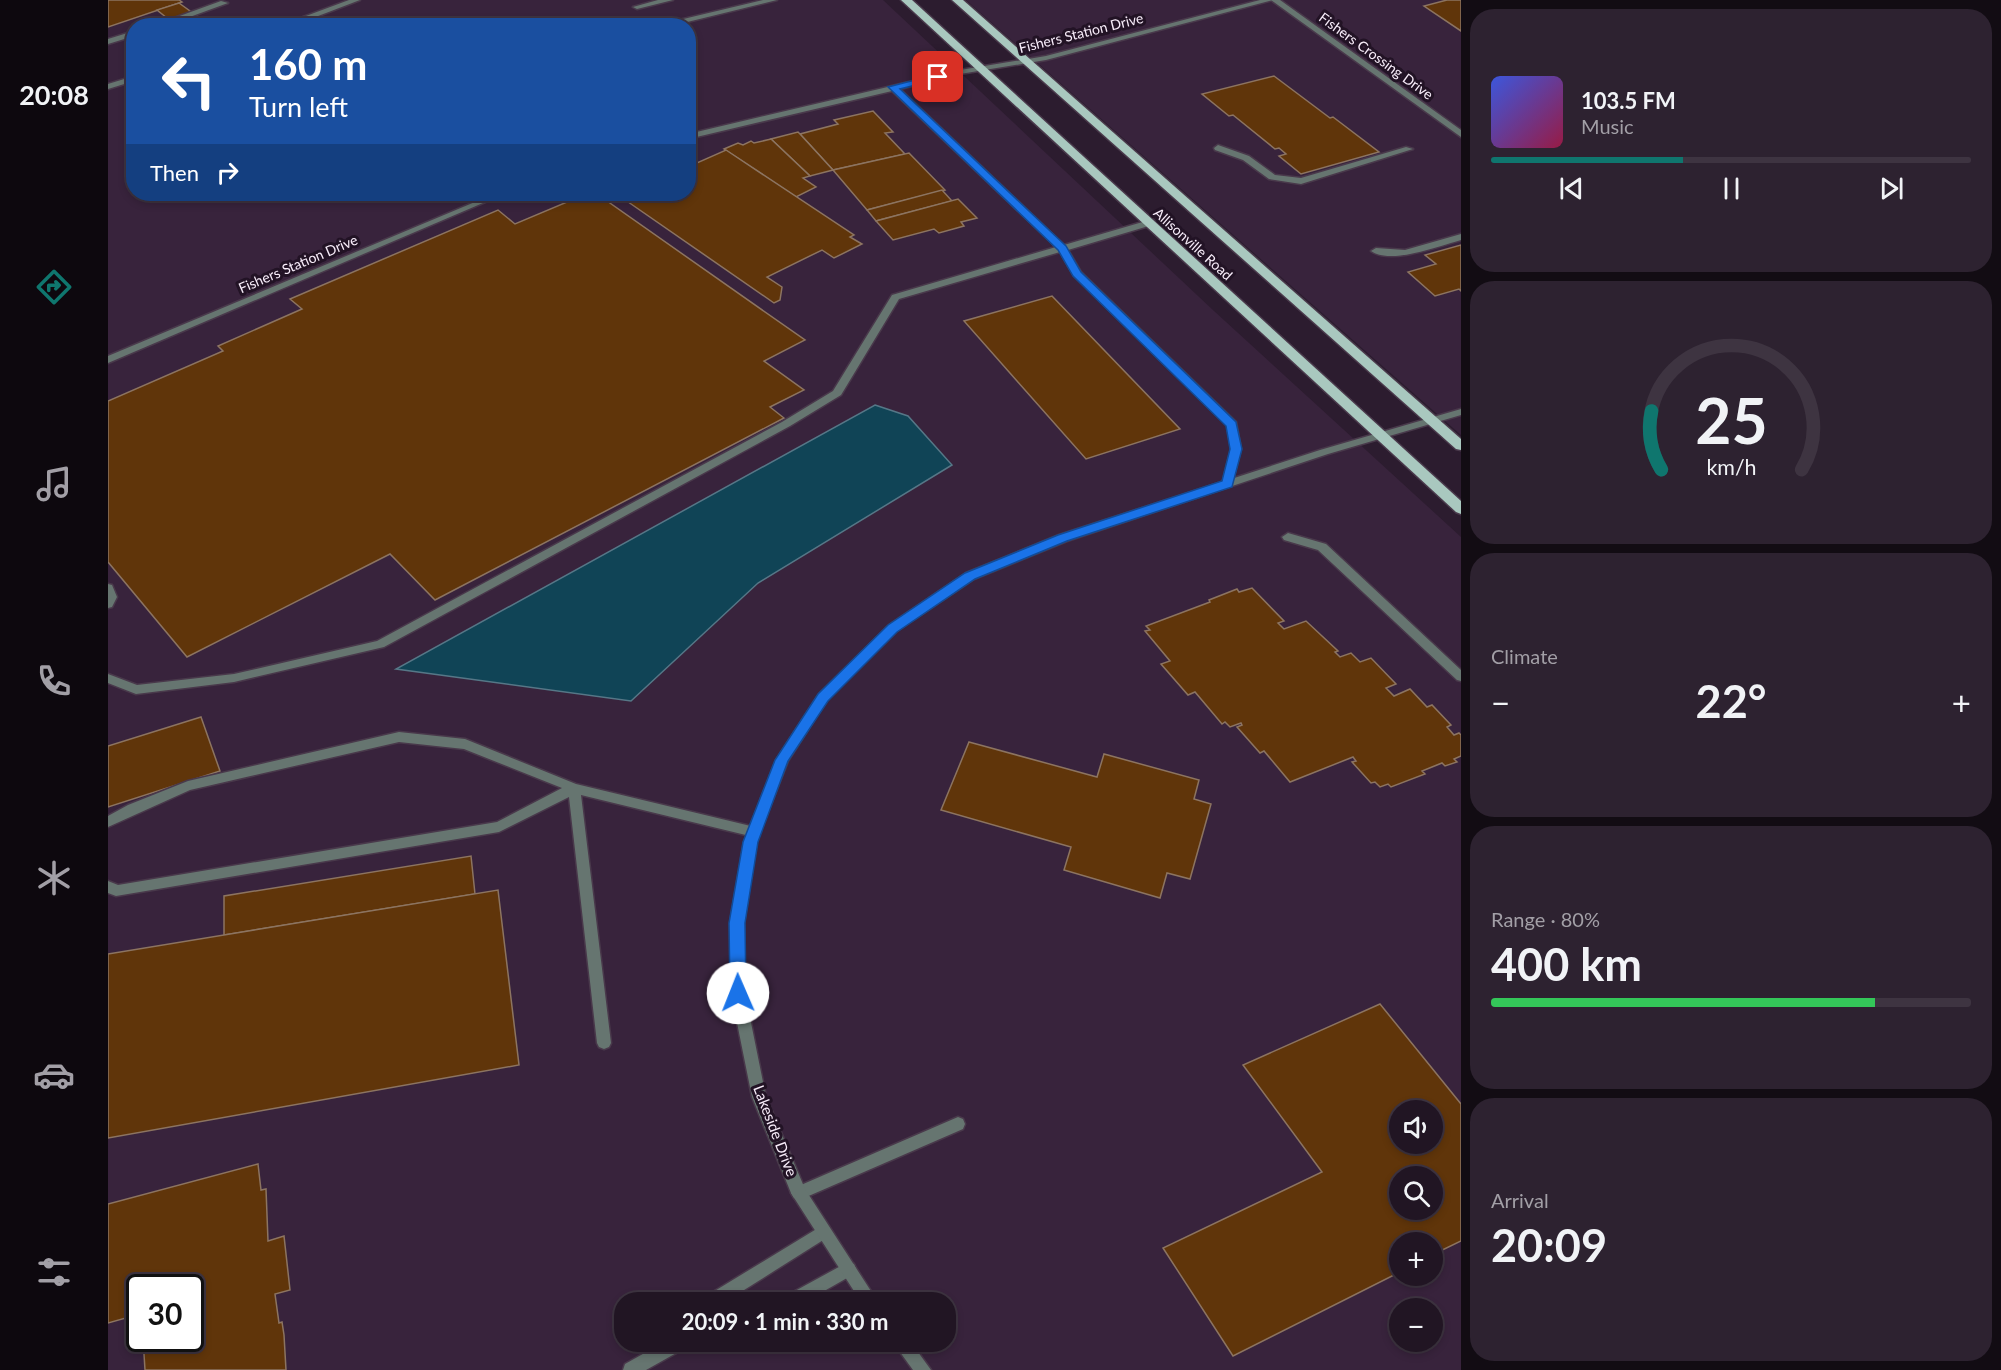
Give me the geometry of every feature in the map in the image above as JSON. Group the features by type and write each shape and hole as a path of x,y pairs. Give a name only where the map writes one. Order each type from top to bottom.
{"main road":[{"name":"Allisonville Road","path":"906,0 1461,509"},
{"name":"Allisonville Road","path":"957,0 1461,446"}],"street":[{"path":"328,0 337,6"},
{"path":"305,18 356,0"},
{"path":"637,7 669,0"},
{"path":"693,18 773,0"},
{"name":"Fishers Station Drive","path":"696,135 893,87 1026,62 1269,0"},
{"name":"Fishers Crossing Drive","path":"1275,0 1461,134"},
{"path":"180,18 224,3"},
{"path":"108,42 126,36"},
{"path":"108,87 126,81"},
{"path":"893,87 1062,248 1077,274 1232,424 1236,449 1227,484"},
{"path":"1218,148 1246,158 1272,177 1301,181 1409,149"},
{"name":"Fishers Station Drive","path":"108,360 483,201"},
{"path":"108,678 136,690 234,678 380,644 786,424 837,393 895,297 1149,223"},
{"path":"1376,251 1405,253 1461,237"},
{"name":"Lakeside Drive","path":"863,1292 799,1192 759,1096 738,993 737,923 754,832 782,760 823,698 893,628 970,576 1063,538 1227,484 1461,412"},
{"path":"1288,537 1322,547 1331,554 1461,678"},
{"path":"108,588 111,597 108,604"},
{"path":"108,822 133,808 188,786 399,737 465,744 574,788 754,832"},
{"path":"108,886 116,891 499,826 574,788"},
{"path":"574,788 604,1043"},
{"path":"799,1192 957,1124"},
{"path":"727,1292 823,1232"},
{"path":"808,1292 848,1269"},
{"path":"631,1370 662,1352"},
{"path":"909,1352 923,1370"}],"shaded area":[{"path":"108,0 883,0 1214,311 1461,537 1461,1370 108,1370"},
{"path":"966,0 1461,0 1461,435"}],"water":[{"path":"875,405 908,416 952,465 758,583 631,701 396,669"}],"building":[{"path":"108,0 179,0 182,2 135,18 126,18 126,21 108,27"},
{"path":"1447,0 1461,0 1461,31 1424,6"},
{"path":"179,3 200,18 167,18 157,10"},
{"path":"1274,76 1379,152 1301,174 1279,156 1286,154 1279,148 1275,149 1233,115 1229,116 1202,94"},
{"path":"873,111 893,132 885,133 905,154 833,170 800,134 838,124 834,120"},
{"path":"798,132 833,170 810,176 771,139"},
{"path":"771,139 810,176 803,178 816,187 796,197 724,149 738,143 743,145 751,141 754,143"},
{"path":"726,150 854,235 850,237 862,244 834,258 822,250 767,277 782,287 780,300 774,303 627,201 696,201 697,163"},
{"path":"909,153 945,190 867,210 833,170"},
{"path":"942,190 952,201 876,221 867,210"},
{"path":"958,199 977,218 961,222 964,226 939,233 934,229 893,240 876,221"},
{"path":"569,201 607,201 805,340 764,361 804,390 770,407 784,418 435,600 390,554 187,657 108,562 108,401 223,351 218,346 302,309 290,299 498,210 515,224"},
{"path":"1461,245 1461,291 1459,289 1435,296 1408,272 1436,264 1425,255"},
{"path":"1052,296 1180,429 1086,459 964,321"},
{"path":"1252,588 1284,621 1278,623 1284,629 1306,621 1338,651 1335,652 1340,657 1351,653 1360,662 1371,658 1396,684 1386,688 1394,696 1410,689 1427,707 1432,705 1451,725 1447,727 1454,735 1459,733 1461,735 1461,756 1454,759 1457,762 1445,766 1442,763 1422,771 1425,774 1391,787 1388,784 1380,787 1375,782 1371,783 1352,762 1356,761 1353,757 1290,782 1264,751 1260,753 1237,727 1242,725 1241,723 1230,727 1225,722 1222,724 1195,692 1188,695 1161,664 1170,661 1145,631 1150,630 1146,626 1210,602 1209,600 1237,589 1239,592"},
{"path":"201,717 220,771 108,807 108,746"},
{"path":"969,742 1097,777 1104,754 1199,780 1194,799 1211,804 1190,879 1167,873 1160,898 1064,870 1071,847 941,810"},
{"path":"471,856 475,894 224,935 224,896"},
{"path":"498,890 519,1065 108,1138 108,954"},
{"path":"1380,1004 1461,1104 1461,1241 1443,1250 1443,1232 1389,1232 1389,1278 1233,1356 1163,1248 1322,1172 1243,1065"},
{"path":"258,1164 261,1190 266,1189 268,1241 284,1236 290,1290 275,1294 279,1323 282,1322 284,1335 286,1370 145,1370 144,1352 204,1352 204,1274 126,1274 126,1318 108,1323 108,1204"}],"route":[{"path":"738,993 737,923 750,842 782,760 823,698 893,628 970,576 1063,538 1227,484 1236,449 1232,424 1077,274 1062,248 893,87 938,77"}]}
